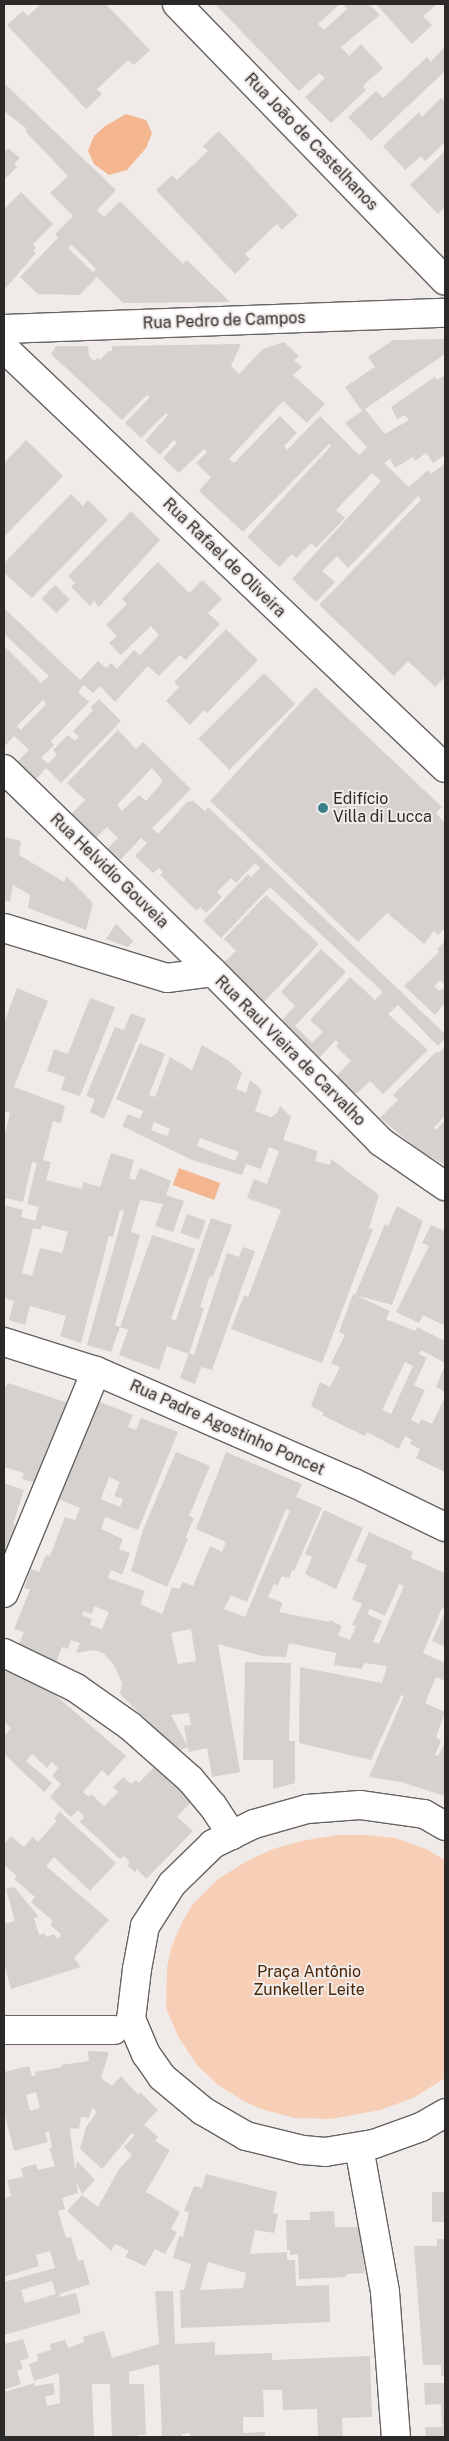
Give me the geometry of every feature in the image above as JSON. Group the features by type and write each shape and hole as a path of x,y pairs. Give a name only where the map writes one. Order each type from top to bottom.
{"street":[{"name":"Rua João de Castelhanos","path":"177,4 445,281"},
{"name":"Rua Pedro de Campos","path":"4,329 445,313"},
{"name":"Rua Rafael de Oliveira","path":"4,348 445,768"},
{"name":"Rua Helvidio Gouveia","path":"4,769 213,972"},
{"name":"Rua Raul Vieira de Carvalho","path":"4,928 167,978 213,972 381,1142 445,1186"},
{"name":"Rua Padre Agostinho Poncet","path":"4,1342 96,1371 354,1483 445,1527"},
{"path":"4,1593 96,1371"},
{"path":"4,1653 76,1688 130,1726 190,1779 213,1806 232,1835"},
{"path":"445,1826 424,1814 360,1805 307,1809 254,1824 213,1844 172,1884 145,1926 137,1969 131,2019 146,2054 162,2077 203,2111 246,2136 303,2150 325,2152 359,2147 421,2127 445,2113"},
{"path":"4,2030 114,2030"},
{"path":"359,2147 385,2292 396,2437"}],"green space":[{"name":"Praça Antônio Zunkeller Leite","path":"337,1835 395,1838 426,1849 445,1860 445,2078 413,2098 380,2110 331,2119 295,2118 261,2109 242,2100 218,2085 197,2065 178,2036 166,2008 167,1968 171,1948 182,1922 193,1904 218,1879 247,1861 273,1849 301,1841"}],"shaded area":[{"path":"126,114 146,120 152,133 146,148 127,170 109,175 94,164 88,151 94,136 105,126"},
{"path":"179,1168 220,1183 214,1200 173,1185"}],"building":[{"path":"41,4 106,4 150,50 134,65 128,60 97,89 102,94 86,109 7,25 23,11 28,16"},
{"path":"215,4 340,4 318,24 324,30 347,9 343,4 369,4 380,15 341,47 349,56 361,44 383,68 363,86 366,90 331,123 305,97 325,78 319,73 299,91"},
{"path":"376,4 437,4 423,16 432,25 412,44"},
{"path":"445,46 445,71 371,141 348,117 376,91 383,98 427,57 431,62"},
{"path":"4,83 116,190 97,210 104,217 120,201 183,264 187,260 230,302 123,303 97,277 79,295 38,294 20,277 58,238 55,234 73,216 50,193 68,176 25,131 27,129 4,111","holes":["72,245 96,269 93,272 68,248"]},
{"path":"441,98 445,102 445,142 425,161 421,156 405,170 383,146 419,112 422,117"},
{"path":"219,131 298,215 282,230 277,224 245,254 250,259 235,274 156,190 172,175 177,180 208,151 203,146"},
{"path":"8,148 20,158 14,164 17,167 4,180 4,153"},
{"path":"445,151 445,207 438,214 410,185"},
{"path":"21,192 53,224 33,244 36,248 33,250 36,253 4,290 4,209"},
{"path":"444,339 445,354 365,409 385,434 409,420 405,415 397,419 391,407 435,377 437,380 445,375 445,455 433,463 426,453 415,461 413,457 395,468 390,459 384,463 409,487 428,470 431,474 445,465 445,677 435,687 408,661 394,676 319,605 421,500 418,496 348,568 337,556 322,571 335,582 316,602 292,579 381,481 372,473 336,510 345,518 316,548 311,543 296,558 292,554 279,567 247,537 331,446 329,444 243,532 199,491 211,477 196,463 207,452 204,449 179,473 163,458 177,443 174,440 160,455 145,441 168,415 166,413 141,438 125,423 150,397 147,395 122,420 51,354 56,346 88,346 89,356 94,361 98,358 100,360 108,351 112,351 112,346 241,344 231,366 239,374 263,349 284,342 299,356 294,360 302,367 293,375 325,404 307,423 283,401 229,459 234,463 280,416 297,433 284,446 287,450 320,416 359,455 367,447 345,423 362,411 345,387 375,367 368,357 393,340"},
{"path":"26,440 63,476 4,537 4,463"},
{"path":"71,494 83,506 88,500 108,520 32,598 4,573 4,563"},
{"path":"131,511 160,540 99,607 94,601 90,606 71,587 75,583 68,576"},
{"path":"158,562 189,593 202,580 222,599 208,613 220,624 186,660 180,655 159,676 148,666 115,702 100,686 93,693 84,685 78,692 89,702 51,741 54,745 41,758 48,764 57,754 53,750 68,735 75,741 79,737 73,731 93,710 90,708 99,699 121,721 61,783 46,768 35,781 16,763 29,750 14,736 4,747 4,646 41,683 49,676 4,634 4,608 80,680 98,661 106,668 111,663 117,669 134,650 140,655 159,635 151,626 121,655 109,643 117,636 106,625 127,604 122,599","holes":["43,700 46,704 21,730 17,726"]},
{"path":"55,585 70,600 56,613 42,598"},
{"path":"226,629 258,660 207,713 204,710 190,725 166,701 179,687 174,682"},
{"path":"264,673 295,704 229,770 198,739"},
{"path":"315,687 442,807 436,813 445,823 445,928 438,935 434,931 424,944 387,913 358,942 210,801"},
{"path":"118,730 136,749 143,742 191,789 152,828 158,834 188,801 191,802 192,800 205,811 208,807 445,1034 445,1038 438,1046 398,1005 388,1014 428,1050 383,1094 370,1081 355,1095 336,1076 351,1061 336,1046 339,1044 336,1040 319,1058 281,1021 295,1006 281,992 321,949 346,972 295,1026 312,1043 323,1032 310,1020 350,977 375,1000 383,992 270,887 221,938 203,921 248,874 251,877 260,868 255,863 236,883 231,878 217,892 222,897 206,913 200,907 197,911 160,875 163,872 159,868 153,873 135,856 147,843 141,838 118,862 106,850 118,838 107,827 95,839 70,815 85,800 67,783","holes":["152,768 163,781 146,801 139,795 122,811 117,805"]},
{"path":"4,837 21,841 19,855 64,882 66,876 93,903 86,930 28,908 30,895 13,885 10,902 4,900"},
{"path":"266,895 319,944 263,1003 222,964 236,951 224,939"},
{"path":"116,924 133,941 128,947 106,939"},
{"path":"445,941 445,985 440,980 434,986 439,991 443,988 445,990 445,1003 435,1015 404,986 439,952 437,949"},
{"path":"17,988 48,1001 14,1087 65,1106 61,1123 53,1121 43,1160 51,1162 46,1180 82,1189 83,1182 100,1187 111,1153 134,1160 129,1178 135,1180 140,1168 171,1181 166,1195 184,1201 173,1232 155,1226 163,1204 140,1200 131,1232 140,1235 115,1325 120,1327 111,1352 87,1345 124,1211 120,1210 113,1237 109,1236 81,1343 60,1336 66,1316 30,1306 25,1325 9,1320 14,1301 4,1298 4,1205 23,1210 21,1217 35,1221 39,1207 27,1204 37,1163 32,1162 23,1202 6,1198 4,1202 4,1138 10,1113 4,1111 4,1023","holes":["42,1225 68,1232 62,1253 40,1248 32,1276 22,1273 33,1228 41,1230"]},
{"path":"90,998 115,1007 80,1096 61,1090 65,1077 47,1071 54,1049 68,1054"},
{"path":"131,1013 146,1019 104,1119 90,1112 95,1099 86,1096 115,1027 124,1030"},
{"path":"140,1043 165,1054 149,1095 155,1097 170,1057 192,1070 202,1045 229,1061 242,1073 236,1089 246,1093 250,1080 262,1090 255,1111 271,1117 277,1113 280,1106 291,1117 283,1140 318,1151 315,1161 330,1165 331,1159 379,1195 369,1228 373,1229 322,1363 231,1329 244,1295 248,1297 281,1210 247,1198 254,1179 267,1184 279,1151 269,1147 261,1169 246,1164 242,1175 192,1160 122,1126 128,1114 140,1119 143,1111 116,1099","holes":["154,1122 170,1129 167,1136 151,1130","200,1138 239,1152 235,1161 197,1146"]},
{"path":"445,1047 445,1116 433,1128 436,1130 445,1120 445,1165 420,1151 380,1118 398,1100 393,1095 436,1052 438,1053"},
{"path":"397,1206 423,1221 392,1305 355,1295 385,1224 388,1226"},
{"path":"187,1214 206,1221 199,1240 180,1233"},
{"path":"211,1218 232,1225 213,1277 210,1276 200,1307 204,1308 189,1354 167,1346 159,1370 119,1355 128,1330 120,1327 152,1235 195,1249 171,1319 176,1320"},
{"path":"431,1225 445,1231 445,1326 423,1315 419,1323 396,1312 429,1246 422,1243"},
{"path":"243,1247 255,1251 212,1370 201,1367 195,1384 180,1378 189,1353 194,1355 227,1253 239,1257"},
{"path":"353,1294 390,1311 386,1319 415,1331 417,1327 445,1341 445,1363 421,1350 419,1354 427,1358 414,1385 425,1390 411,1420 419,1424 421,1419 432,1424 445,1397 445,1472 416,1458 420,1449 410,1444 412,1440 405,1436 399,1449 367,1432 365,1436 322,1415 324,1413 311,1406 320,1382 330,1387 340,1367 331,1363 345,1335 339,1332","holes":["405,1362 413,1366 391,1414 382,1410"]},
{"path":"445,1365 445,1392 436,1387"},
{"path":"8,1383 68,1403 49,1459 44,1457 36,1483 22,1479 24,1473 4,1467 4,1390"},
{"path":"95,1400 133,1415 128,1427 136,1430 141,1418 178,1432 138,1530 105,1517 101,1529 123,1539 119,1549 130,1553 122,1575 111,1570 108,1578 145,1591 140,1604 162,1614 172,1587 179,1589 183,1582 193,1586 210,1546 222,1552 226,1542 196,1529 226,1452 302,1484 296,1497 322,1508 294,1571 292,1570 289,1578 282,1576 277,1586 274,1584 268,1597 283,1603 279,1612 329,1622 330,1620 342,1626 338,1635 350,1640 356,1626 352,1625 362,1604 352,1599 367,1565 356,1561 369,1532 413,1552 411,1558 445,1573 445,1609 442,1608 423,1653 445,1663 445,1681 436,1677 425,1703 445,1712 436,1737 441,1741 435,1755 438,1756 445,1743 445,1796 401,1782 369,1777 404,1696 401,1695 371,1760 299,1743 300,1667 382,1683 387,1666 364,1663 362,1669 334,1665 336,1653 289,1643 286,1657 262,1656 218,1644 240,1772 212,1777 207,1748 189,1752 188,1747 178,1751 120,1694 122,1683 114,1665 103,1653 94,1650 76,1653 80,1643 71,1640 68,1649 62,1647 56,1663 17,1648 24,1632 14,1629 30,1590 24,1588 31,1569 39,1572 46,1555 50,1556 65,1517 75,1520 80,1508 58,1499","holes":["109,1477 120,1482 114,1496 123,1499 120,1507 101,1499","286,1509 290,1511 245,1617 224,1609 231,1595 247,1602","399,1584 404,1586 379,1644 373,1642 382,1621 367,1614 370,1609 385,1616","94,1606 109,1612 102,1629 90,1625 92,1619 82,1615 83,1611 92,1614","191,1629 196,1661 178,1664 171,1633","189,1713 191,1725 184,1726 187,1745 171,1715"]},
{"path":"176,1452 210,1466 189,1516 194,1518 186,1537 188,1539 167,1587 131,1571 143,1530"},
{"path":"4,1483 24,1490 13,1524 25,1528 4,1563"},
{"path":"324,1510 363,1528 336,1589 305,1574 312,1557 305,1554"},
{"path":"445,1612 445,1647 432,1641"},
{"path":"245,1662 291,1663 289,1741 295,1741 295,1783 273,1789 273,1760 243,1760"},
{"path":"22,1671 39,1681 126,1756 108,1776 102,1770 83,1792 89,1797 91,1794 104,1806 118,1792 113,1787 123,1777 131,1784 136,1780 139,1783 154,1767 192,1801 177,1817 193,1831 146,1879 137,1869 135,1872 127,1865 130,1862 124,1856 120,1859 80,1822 84,1817 78,1810 71,1817 50,1797 61,1784 52,1776 58,1768 52,1762 47,1768 32,1754 26,1761 52,1783 44,1792 4,1754 4,1736 11,1728 4,1722 4,1672"},
{"path":"60,1812 116,1863 90,1891 54,1857 46,1866 109,1920 74,1958 81,1967 11,1989 4,1964 4,1924 15,1921 6,1889 14,1887 39,1917 34,1918 39,1935 45,1933 46,1937 54,1934 58,1939 61,1934 50,1925 53,1921 31,1902 35,1897 14,1879 17,1876 4,1865 4,1844 11,1836 24,1847 33,1837 38,1842 57,1821 54,1818"},
{"path":"88,2051 109,2052 101,2078 112,2086 121,2076 138,2095 140,2092 158,2110 144,2125 158,2137 155,2141 170,2150 146,2192 180,2212 171,2229 177,2232 165,2254 155,2249 145,2266 125,2257 129,2251 115,2244 111,2251 67,2211 82,2195 98,2207 119,2169 132,2155 124,2147 135,2135 132,2133 102,2169 80,2149 86,2127 97,2112 92,2108 89,2118 81,2117 79,2129 70,2128 75,2170 77,2161 95,2180 82,2194 76,2182 78,2193 62,2198 65,2209 58,2211 66,2238 71,2237 78,2261 83,2260 90,2284 59,2294 60,2297 76,2293 81,2313 4,2335 4,2282 55,2268 50,2251 36,2255 39,2266 4,2277 4,2198 11,2196 7,2180 23,2177 21,2168 36,2164 38,2170 55,2166 49,2148 52,2148 49,2132 45,2132 48,2142 14,2151 4,2112 4,2072 29,2066 32,2076 35,2076 35,2072 62,2067 61,2065 89,2061","holes":["36,2092 40,2108 30,2111 26,2095","52,2281 56,2294 25,2303 21,2290"]},
{"path":"206,2174 277,2192 273,2213 278,2214 274,2233 255,2230 250,2254 287,2252 287,2260 295,2260 296,2286 329,2285 330,2322 181,2328 180,2290 184,2290 191,2264 173,2258 179,2236 183,2237 189,2212 184,2211 194,2186 202,2188","holes":["208,2262 246,2273 243,2288 200,2290"]},
{"path":"432,2192 445,2192 445,2222 432,2222"},
{"path":"334,2211 335,2227 360,2227 365,2273 346,2274 346,2277 299,2279 298,2254 290,2255 290,2250 287,2250 286,2220 310,2220 310,2212"},
{"path":"437,2239 445,2239 445,2376 441,2376 441,2365 423,2365 414,2246 437,2246"},
{"path":"155,2291 173,2291 175,2344 215,2342 215,2355 272,2353 272,2360 370,2356 372,2417 342,2418 343,2437 318,2437 317,2409 283,2410 282,2390 263,2390 264,2417 243,2417 243,2433 265,2432 265,2437 190,2437 190,2433 182,2434 182,2437 162,2437 159,2364 129,2372 129,2384 144,2384 146,2435 138,2435 138,2437 112,2437 110,2384 92,2384 94,2437 4,2437 4,2392 34,2383 35,2386 53,2383 55,2394 45,2397 47,2406 60,2403 59,2373 34,2381 29,2364 38,2361 37,2354 51,2350 50,2344 65,2340 68,2348 84,2342 83,2337 104,2331 112,2358 159,2344"},
{"path":"23,2339 29,2358 20,2361 23,2369 17,2371 21,2384 4,2390 4,2344"},
{"path":"424,2383 445,2383 445,2437 426,2437 425,2427 442,2427 441,2404 425,2405"}],"place":[{"name":"Edifício Villa di Lucca","path":"323,808"}]}
